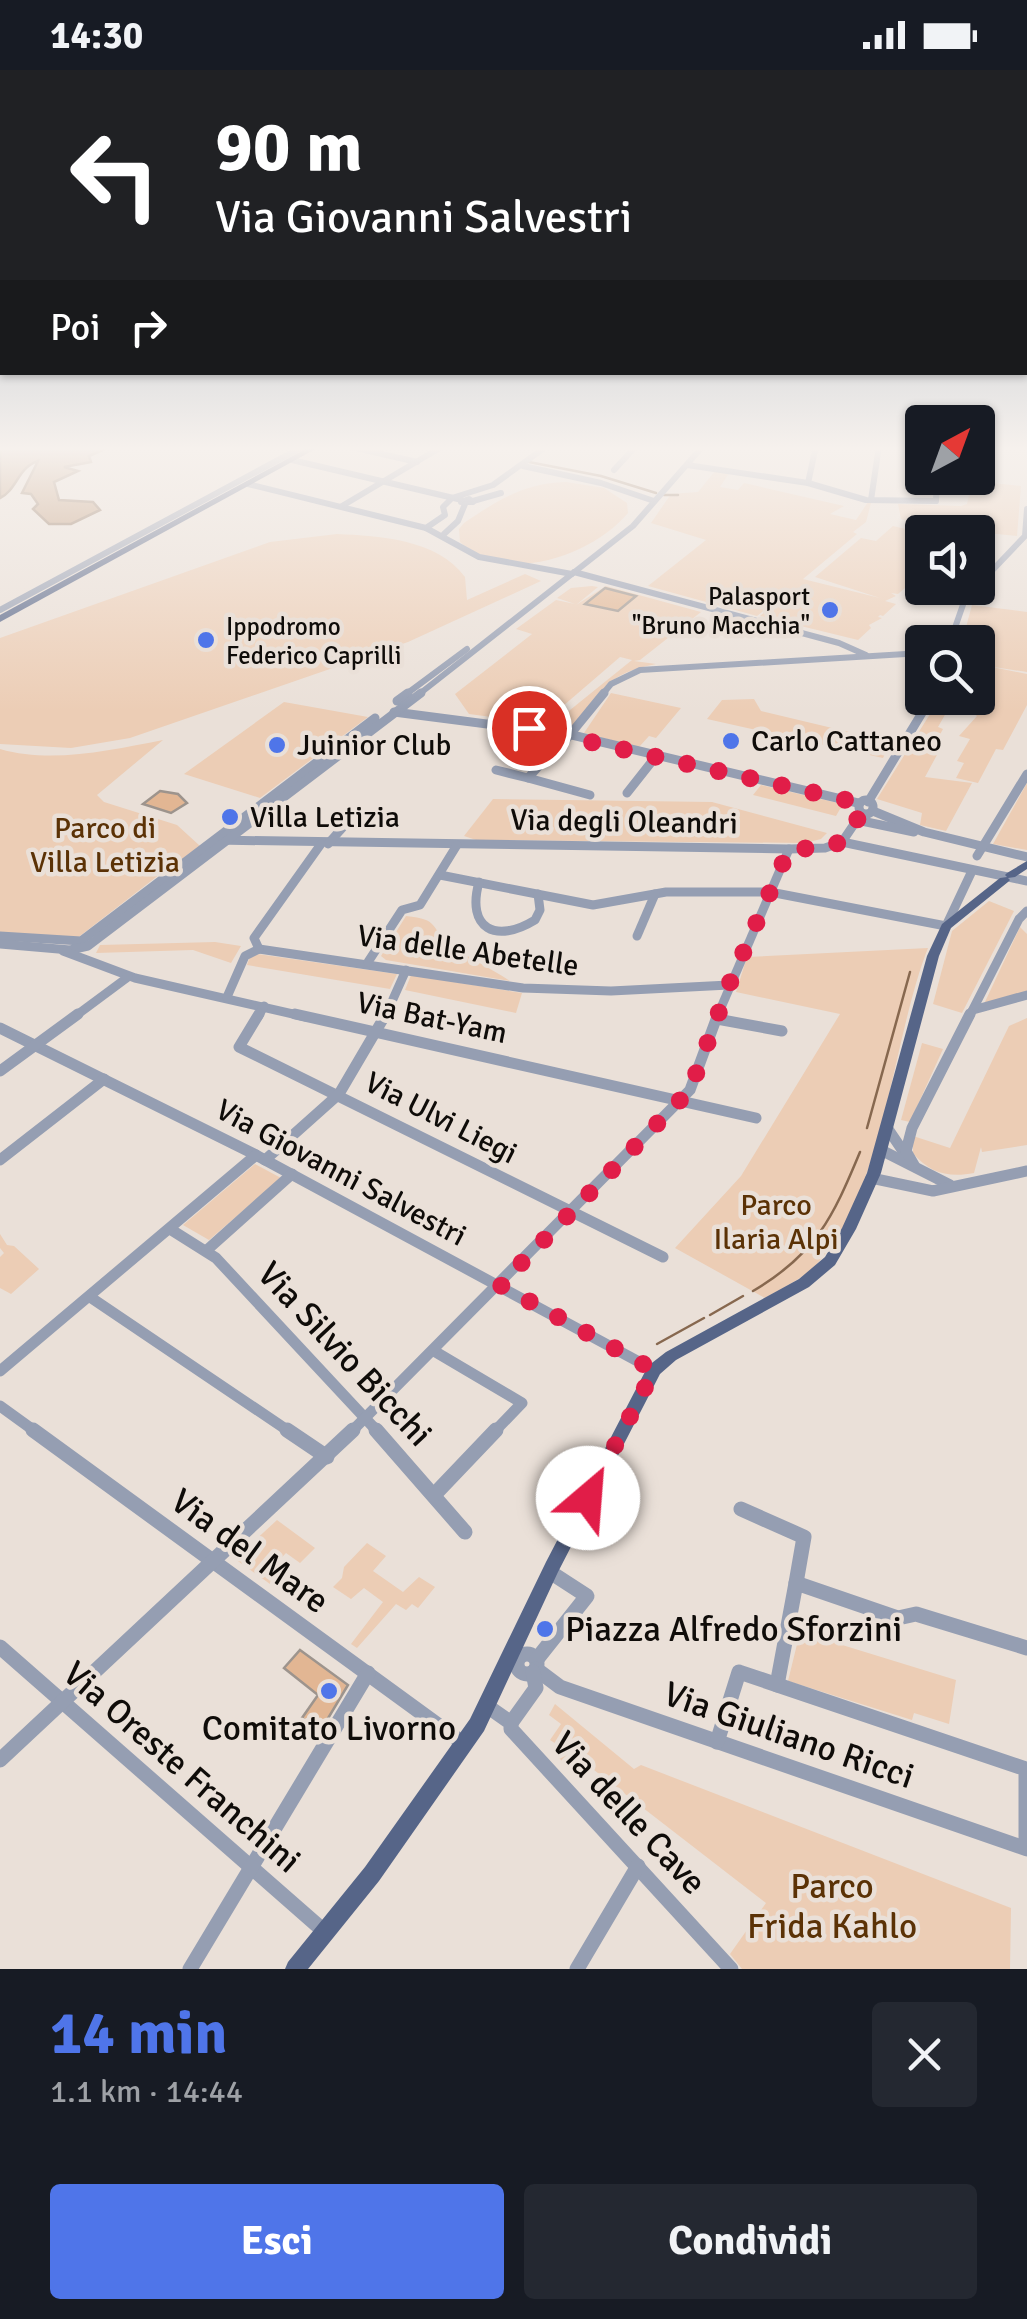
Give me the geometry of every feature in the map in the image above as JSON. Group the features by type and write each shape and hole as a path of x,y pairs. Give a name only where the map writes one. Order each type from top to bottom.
{"main road":[{"path":"0,619 155,535"},
{"path":"295,1969 524,1661 551,1570 654,1370 669,1357 819,1272 849,1229 882,1150 928,973 946,926 1027,860"}],"street":[{"path":"0,610 140,535"},
{"path":"445,535 455,546 479,556 573,573 838,643 867,656"},
{"path":"0,944 60,950 88,946 623,535"},
{"path":"956,625 963,602 1025,535"},
{"path":"528,778 556,747 572,736 620,678 655,667 905,654"},
{"path":"394,708 572,736 657,755 864,809 924,832 977,861 1027,860"},
{"path":"842,842 921,715"},
{"path":"506,734 556,747"},
{"path":"627,793 657,755"},
{"path":"496,770 590,795"},
{"path":"440,875 593,905 655,894 770,892 946,926 977,861 1027,774"},
{"path":"864,809 924,832"},
{"path":"227,997 245,956 260,949 254,938 324,844 343,827"},
{"path":"0,936 78,942 221,840"},
{"name":"Via degli Oleandri","path":"221,840 789,849 820,848 842,842 1027,881"},
{"path":"368,962 402,910 420,906 457,845"},
{"path":"0,1760 326,1457 690,1090 729,985 789,849"},
{"path":"478,882 474,915 478,924 491,931 512,930 537,919 538,894"},
{"path":"637,936 655,894"},
{"path":"911,1162 906,1144 912,1128 1024,918"},
{"path":"88,946 97,966"},
{"name":"Via delle Abetelle","path":"260,949 368,962 492,985 604,994 729,985"},
{"name":"Via Bat-Yam","path":"60,950 128,976 756,1118"},
{"path":"0,1371 339,1094 378,1032 406,970"},
{"path":"0,1071 128,976"},
{"path":"973,1010 1027,995"},
{"name":"Via Ulvi Liegi","path":"264,1006 239,1047 663,1257"},
{"path":"717,1018 782,1031"},
{"name":"Via Giovanni Salvestri","path":"0,1028 292,1174 654,1370"},
{"path":"0,1160 104,1079"},
{"path":"888,1129 912,1128"},
{"path":"888,1129 911,1162"},
{"path":"882,1150 951,1185"},
{"path":"871,1178 933,1191 1027,1171"},
{"path":"207,1250 292,1174"},
{"name":"Via Silvio Bicchi","path":"170,1230 207,1250 366,1418 466,1532"},
{"path":"90,1297 326,1457"},
{"path":"434,1351 522,1403 434,1495"},
{"name":"Via del Mare","path":"0,1406 464,1744"},
{"path":"742,1508 804,1537 776,1685"},
{"path":"485,1710 507,1721 536,1688 524,1661 587,1596 551,1570"},
{"path":"796,1583 898,1618 916,1614 1027,1648"},
{"name":"Via Oreste Franchini","path":"0,1647 325,1932"},
{"name":"Via Giuliano Ricci","path":"524,1661 560,1687 1026,1848"},
{"path":"717,1742 739,1672 1027,1766 1026,1848"},
{"path":"190,1969 368,1673"},
{"name":"Via delle Cave","path":"507,1721 510,1729 732,1969"},
{"path":"577,1969 638,1866"}],"green space":[{"name":"Ippodromo Federico Caprilli","path":"348,535 424,547 453,564 465,577 467,600 525,574 541,581 408,642 130,738 71,748 0,744 0,638 270,542"},
{"path":"459,535 604,535 571,552 524,564 479,555 460,542"},
{"path":"689,535 856,535 803,579 880,598 815,577 861,538 876,541 883,535 905,535 905,588 898,594 891,593 896,596 885,601 896,604 869,625 871,628 858,640 760,616 787,592 757,616 648,586 706,540"},
{"path":"606,586 701,612 634,661 656,664 635,669 610,683 568,729 549,727 632,660 620,657 542,724 469,714 455,694 532,634 516,629 556,600 575,604 557,598 571,588 598,587 576,605"},
{"path":"972,605 1027,612 1027,672 995,667 995,625 967,625"},
{"path":"995,668 1027,674 1027,705 1003,750 996,749 978,783 956,778 964,763 957,761 970,739 959,736 977,716 995,715"},
{"path":"611,693 681,708 656,738 649,736 639,747 584,733"},
{"path":"754,699 761,711 891,742 883,758 707,719 722,700"},
{"name":"Juinior Club","path":"284,702 368,717 260,798 184,774"},
{"path":"929,715 945,715 938,727 943,729 931,751 938,753 925,777 972,783 946,831 920,825 922,813 877,799"},
{"name":"Parco di Villa Letizia","path":"163,740 97,795 104,802 177,825 200,846 174,865 167,862 166,854 146,864 164,871 76,939 0,933 0,749 61,755"},
{"path":"1027,783 1027,850 993,844"},
{"path":"761,785 849,808 840,809 836,816 753,795"},
{"path":"493,799 712,802 827,833 805,843 476,840 464,836"},
{"path":"989,901 1014,911 962,1013 933,1004 952,931"},
{"path":"406,916 429,922 456,948 510,981 386,960 381,956"},
{"path":"1020,927 1027,934 1027,993 984,1004"},
{"path":"215,942 241,946 231,963 193,950 96,953 100,945"},
{"name":"Parco Ilaria Alpi","path":"928,948 858,1197 816,1265 765,1298 675,1248 741,1176 840,1014 736,992 747,957"},
{"path":"251,953 397,974 390,989 247,965"},
{"path":"411,975 522,993 516,1013 405,990"},
{"path":"1027,1018 1027,1145 982,1152 981,1147 974,1173 948,1174 926,1165 913,1153 913,1136 950,1148 1009,1026"},
{"path":"922,1043 943,1049 910,1122 901,1120"},
{"path":"255,1164 281,1178 209,1240 183,1225"},
{"path":"0,1234 7,1245 14,1246 39,1269 11,1294 0,1288 0,1257 4,1253"},
{"path":"277,1520 315,1548 300,1563 286,1553 271,1569 274,1579 270,1584 235,1559"},
{"path":"367,1543 386,1556 373,1571 403,1592 419,1577 435,1587 418,1608 412,1604 406,1610 396,1604 357,1648 351,1644 383,1602 364,1588 351,1599 333,1587 342,1578 344,1567"},
{"path":"800,1632 956,1680 949,1724 914,1713 912,1720 788,1681"},
{"name":"Parco Frida Kahlo","path":"555,1704 634,1769 641,1765 1011,1908 1010,1969 742,1969 730,1954 766,1903 594,1770 581,1780 557,1756 564,1749 550,1740 561,1724 549,1715"}],"building":[{"path":"605,588 636,596 618,611 585,604"},
{"name":"Villa Letizia","path":"160,791 178,794 187,803 171,813 143,804"},
{"name":"Comitato Livorno","path":"300,1650 348,1685 321,1730 302,1718 318,1695 284,1668"}],"waterway":[{"path":"867,1128 910,972"},
{"path":"753,1291 792,1263 820,1232 860,1152"},
{"path":"710,1315 743,1296"},
{"path":"657,1344 704,1318"}],"place":[{"name":"Palasport \"Bruno Macchia\"","path":"830,610"},
{"name":"Ippodromo Federico Caprilli","path":"206,640"},
{"name":"Carlo Cattaneo","path":"731,741"},
{"name":"Juinior Club","path":"277,745"},
{"name":"Villa Letizia","path":"230,817"},
{"name":"Piazza Alfredo Sforzini","path":"545,1629"},
{"name":"Comitato Livorno","path":"329,1691"}],"route":[{"path":"529,728 760,778 855,802 863,811 842,842 820,848 789,849 729,985 690,1090 500,1285 654,1370 588,1498"}]}
